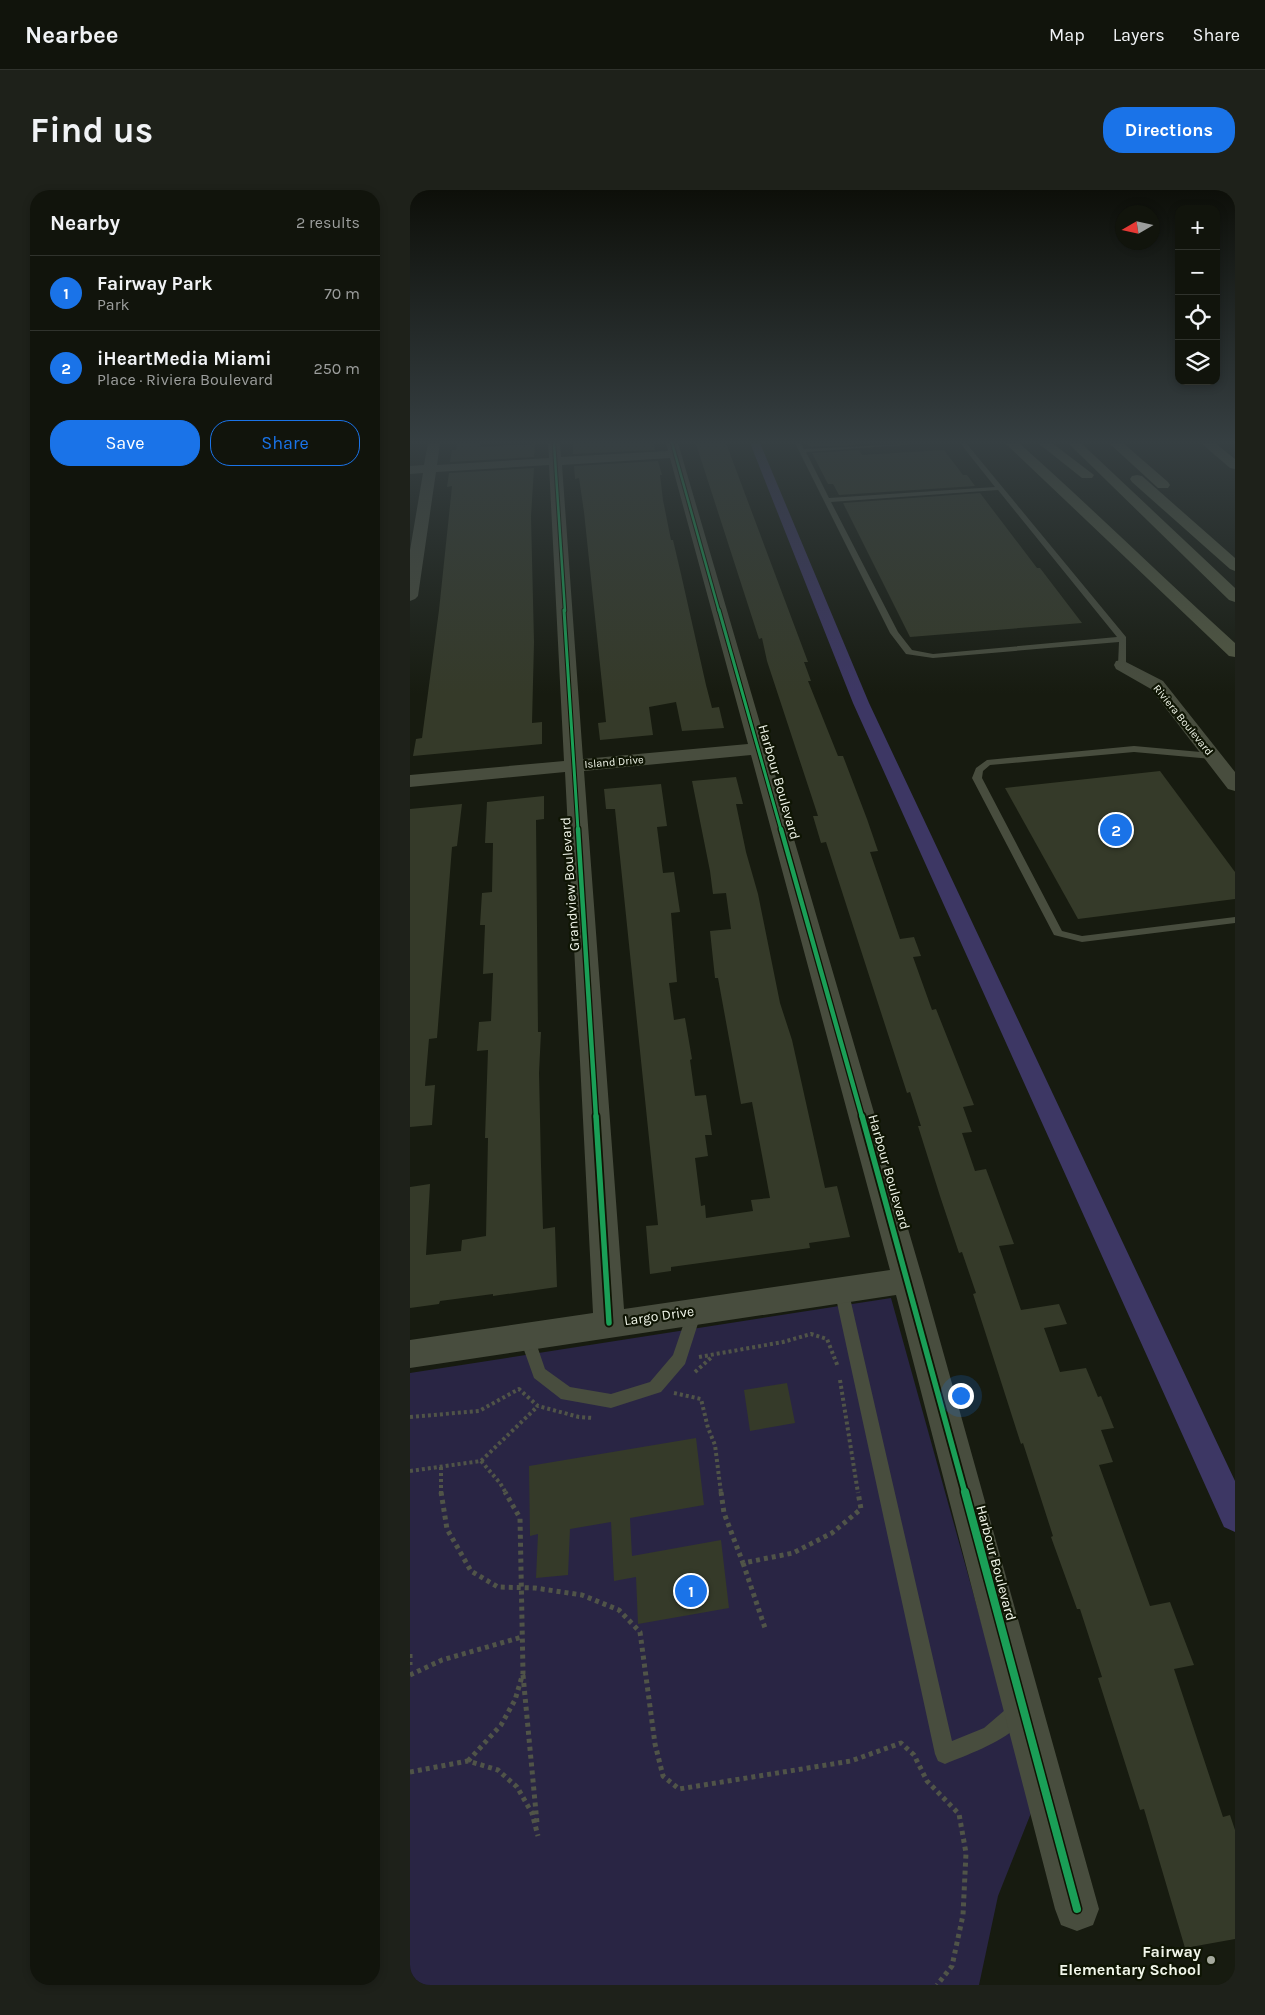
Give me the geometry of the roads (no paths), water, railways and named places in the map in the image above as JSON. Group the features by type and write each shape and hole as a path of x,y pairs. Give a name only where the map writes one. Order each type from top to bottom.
{"highway":[{"path":"1102,527 1235,652"},
{"path":"1123,527 1235,642"},
{"path":"1149,527 1170,545 1202,566"},
{"path":"1161,527 1235,597"},
{"path":"1194,527 1235,566"},
{"path":"1208,527 1235,549"}],"street":[{"path":"410,596 421,527"},
{"name":"Grandview Boulevard","path":"559,527 609,1324"},
{"name":"Harbour Boulevard","path":"696,527 908,1280 1078,1909"},
{"name":"Riviera Boulevard","path":"1122,665 1157,685 1235,785"},
{"name":"Island Drive","path":"410,781 758,749"},
{"name":"Largo Drive","path":"410,1354 908,1280"}],"lane":[{"path":"840,527 894,633 910,652 933,656 1123,639"},
{"path":"1032,527 1123,639 1122,665"},
{"path":"1212,756 1134,749 987,763 978,770 977,778 1058,933 1082,939 1235,920"},
{"path":"842,1289 945,1754 990,1735 1023,1707"},
{"path":"527,1336 539,1374 567,1394 611,1401 655,1387 680,1359 695,1311"}],"waterway":[{"path":"789,527 861,703 1235,1516"}],"place":[{"name":"iHeartMedia Miami","path":"1116,830"},
{"name":"Fairway Park","path":"691,1591"},
{"name":"Fairway Elementary School","path":"1211,1960"}]}
